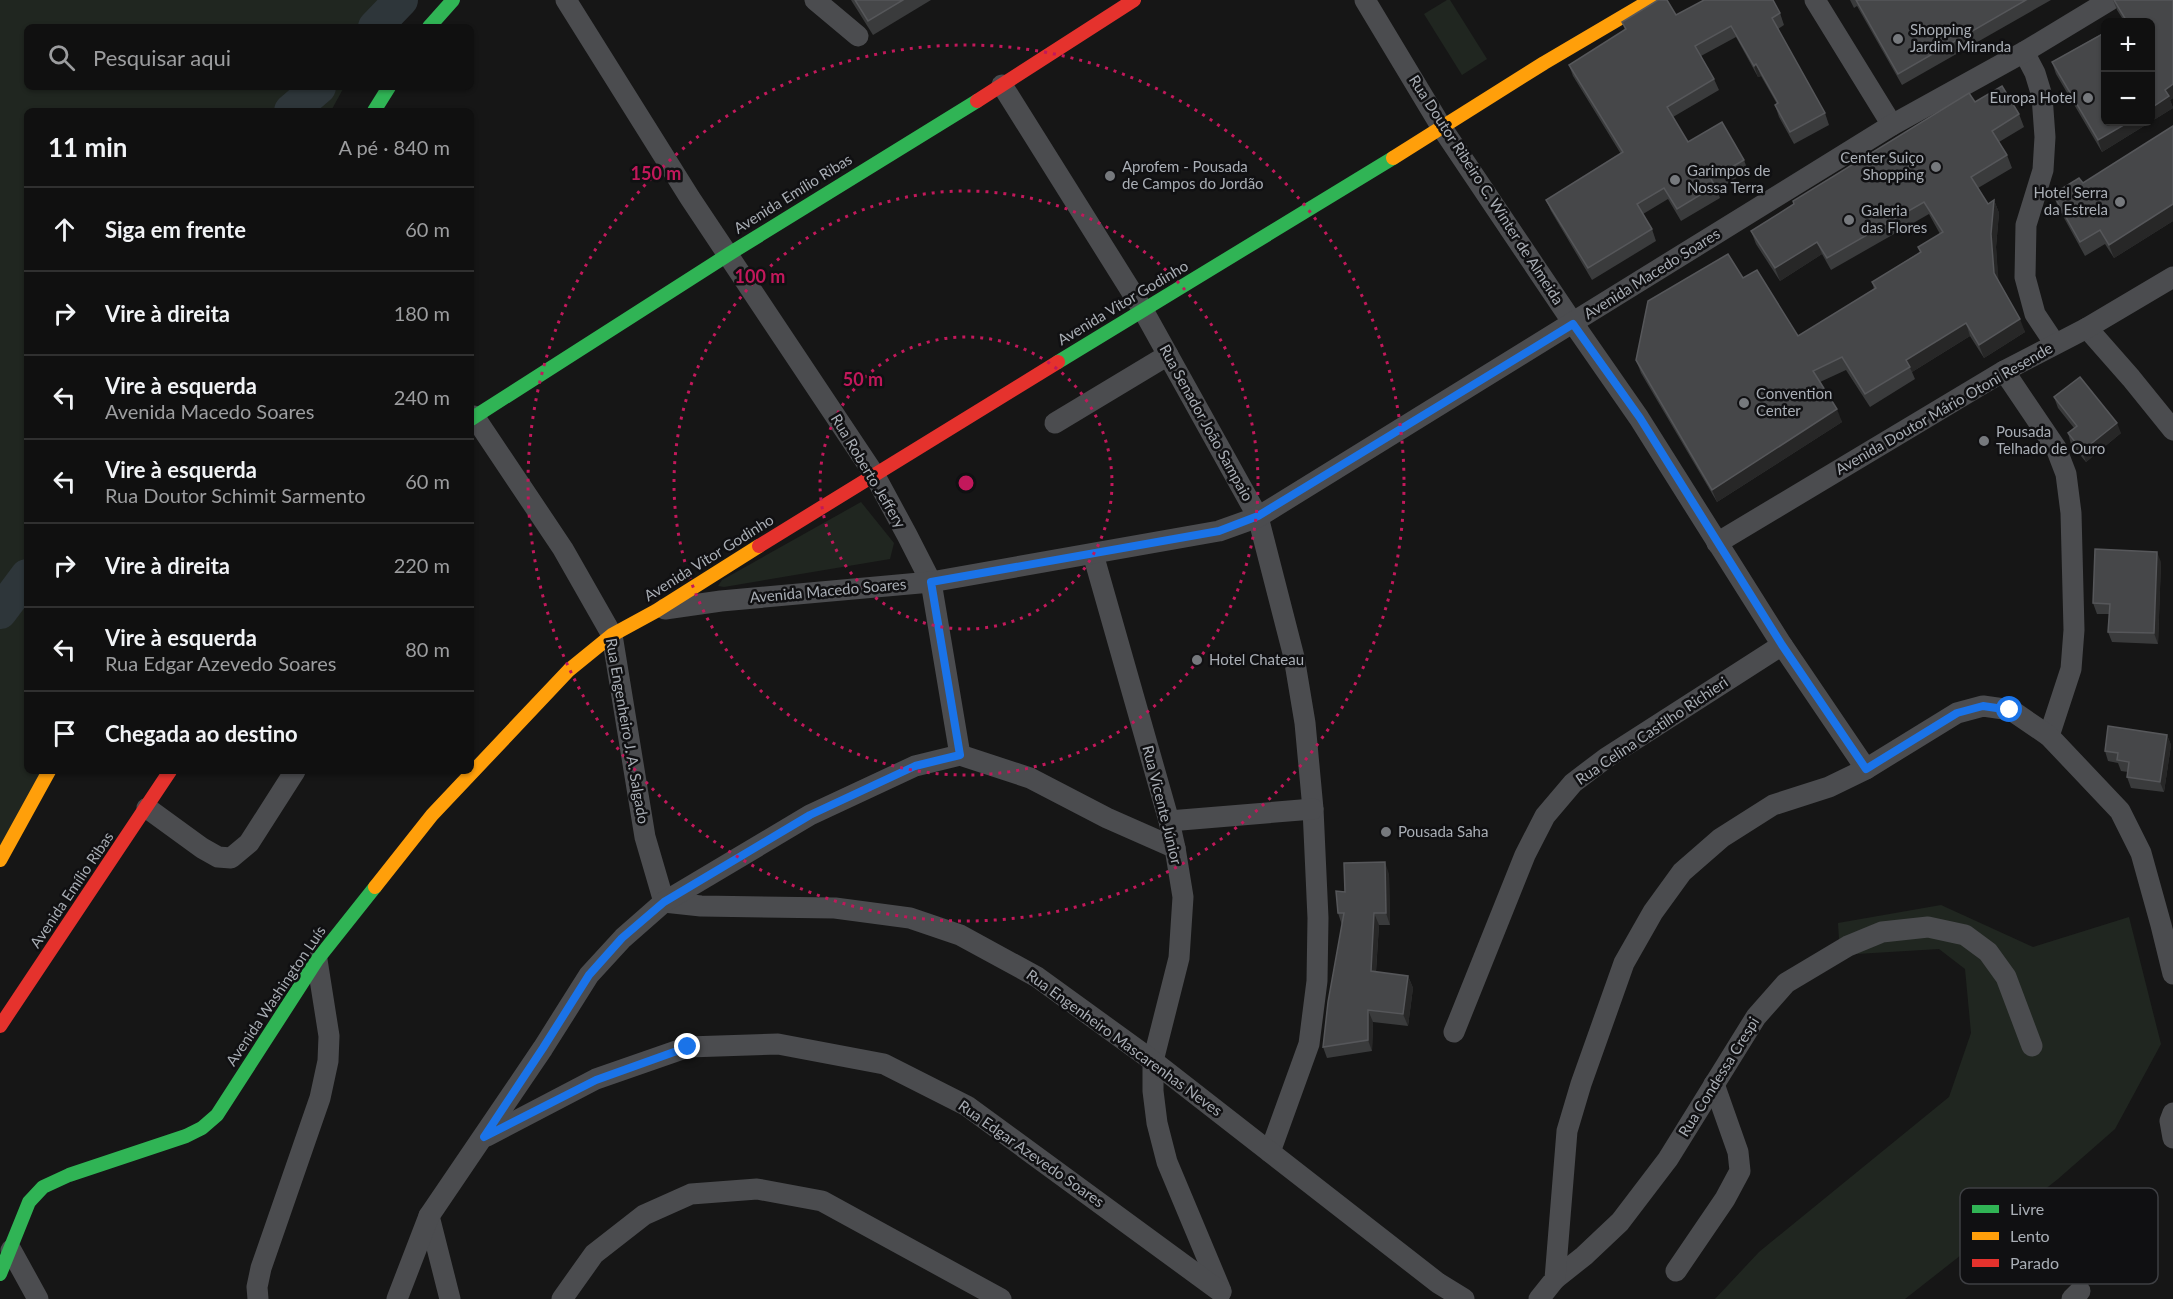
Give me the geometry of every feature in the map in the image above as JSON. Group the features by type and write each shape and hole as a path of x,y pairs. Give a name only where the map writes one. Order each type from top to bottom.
{"street":[{"path":"432,24 453,0"},
{"name":"Rua Roberto Jeffery","path":"566,0 690,198 874,474 931,582 960,755"},
{"path":"815,0 858,36"},
{"name":"Avenida Emílio Ribas","path":"474,416 1134,0"},
{"name":"Rua Doutor Ribeiro C. Winter de Almeida","path":"1365,0 1442,128 1573,324 1640,418 1782,645 1866,769"},
{"name":"Avenida Vitor Godinho","path":"612,635 656,611 874,474 1442,128 1544,63 1651,0"},
{"path":"1815,0 1892,125"},
{"name":"Avenida Macedo Soares","path":"656,611 721,601 931,582 1219,531 1258,516 1573,324 1892,125 2024,52 2110,0"},
{"path":"2024,52 2042,96 2045,137 2043,170 2026,225 2025,277 2035,314 2055,345"},
{"name":"Rua Senador João Sampaio","path":"1002,84 1143,310 1258,516 1294,657 1305,723 1313,810 1318,918 1317,970 1309,1044 1270,1152"},
{"path":"377,108 387,90"},
{"name":"Avenida Doutor Mário Otoni Resende","path":"1717,543 2004,371 2087,328 2173,277"},
{"path":"2087,328 2173,430"},
{"path":"1055,423 1168,355"},
{"path":"2004,371 2056,448 2066,474 2071,513 2074,630 2071,669 2049,736"},
{"name":"Rua Engenheiro J. A. Salgado","path":"474,420 563,549 612,635 645,837 664,902"},
{"name":"Rua Vicente Júnior","path":"1094,554 1169,821 1183,897 1179,958 1153,1061 1157,1124 1167,1162 1223,1295"},
{"path":"714,575 715,593 721,601"},
{"name":"Avenida Washington Luís","path":"474,769 568,670 612,635"},
{"name":"Rua Celina Castilho Richieri","path":"1454,1032 1525,855 1545,816 1573,783 1606,758 1782,645"},
{"path":"1555,1279 1568,1131 1581,1084 1624,963 1653,912 1682,872 1721,838 1773,805 1829,787 1866,769 1957,713 1983,706 2010,710 2049,736 2120,811 2141,854 2173,974"},
{"path":"397,1299 429,1216 484,1137 589,975 622,938 664,902 810,815 915,766 960,755 1030,778 1107,818 1175,848"},
{"path":"0,860 47,774"},
{"name":"Avenida Emílio Ribas","path":"0,1026 168,774"},
{"path":"147,808 202,848 218,857 231,858 249,843 294,774"},
{"name":"Avenida Washington Luís","path":"0,1274 12,1250 29,1202 43,1187 69,1175 186,1136 202,1128 217,1115 317,960 432,815 470,774"},
{"path":"1169,821 1313,810"},
{"name":"Rua Engenheiro Mascarenhas Neves","path":"664,902 701,906 835,908 910,918 960,935 1037,977 1153,1061 1438,1283 1464,1299"},
{"name":"Rua Condessa Crespi","path":"1539,1299 1555,1279 1584,1256 1620,1222 1668,1159 1756,1017 1786,983 1848,946 1882,932 1905,929 1928,927 1965,935 1988,952 2006,977 2031,1046"},
{"path":"258,1299 257,1287 261,1268 320,1098 328,1061 329,1036 317,960"},
{"name":"Rua Edgar Azevedo Soares","path":"484,1137 596,1080 688,1047 778,1044 884,1064 967,1106 1223,1295"},
{"path":"1676,1271 1725,1199 1740,1171 1738,1152 1714,1084"},
{"path":"562,1299 594,1254 644,1215 691,1194 757,1190 822,1201 1001,1299"},
{"path":"429,1216 450,1299"},
{"path":"12,1250 38,1299"}],"shaded area":[{"path":"0,0 396,0 382,24 24,24 24,90 342,90 333,108 24,108 24,774 48,774 0,852"},
{"path":"1450,0 1487,59 1462,75 1424,14"},
{"path":"861,502 894,543 890,559 724,587 718,586 722,580"},
{"path":"1941,905 2033,947 2129,917 2161,1044 2115,1129 2047,1188 1960,1188 1960,1256 1905,1299 1715,1299 1759,1252 1949,1097 1971,1033 1965,969 1939,949 1840,955 1838,923"}],"building":[{"path":"855,0 903,0 868,21"},
{"path":"1658,0 1667,0 1676,15 1704,0 1773,0 1780,13 1772,18 1825,113 1790,132 1775,105 1778,103 1731,26 1695,46 1714,79 1667,107 1688,142 1722,122 1744,160 1711,179 1715,186 1677,209 1664,188 1637,204 1652,229 1588,268 1546,200 1623,152 1569,65 1626,29 1622,22"},
{"path":"1856,0 2026,0 1898,74"},
{"path":"2114,0 2173,0 2173,84 2165,90 2169,96 2155,105 2155,18 2125,18"},
{"name":"Europa Hotel","path":"2101,35 2101,126 2122,126 2098,140 2052,62"},
{"path":"2002,86 2019,114 1992,131 2007,155 1971,177 1988,204 1994,200 1991,234 1994,273 2020,319 1979,345 1966,323 1906,360 1910,367 1865,394 1842,357 1813,371 1837,409 1712,490 1636,360 1648,301 1728,254 1743,278 1757,270 1798,336 1876,288 1872,282 1921,252 1918,247 1943,232 1924,202 1827,258 1817,242 1775,268 1751,231 1794,204 1793,201 1969,93 1975,102"},
{"name":"Hotel Serra da Estrela","path":"2173,126 2173,204 2109,245 2100,230 2080,242 2053,194 2079,178 2083,183"},
{"path":"2080,377 2117,423 2082,451 2068,433 2077,426 2054,397"},
{"path":"2095,549 2157,552 2154,633 2108,632 2110,604 2093,603"},
{"path":"2108,726 2167,735 2160,782 2127,777 2129,762 2117,760 2118,753 2105,751"},
{"path":"1385,862 1386,913 1374,913 1371,971 1408,976 1403,1014 1368,1010 1368,1040 1323,1047 1328,1002 1344,913 1338,913 1336,891 1345,892 1344,863"}],"waterway":[{"path":"378,24 401,0"},
{"path":"294,108 316,90"},
{"path":"0,612 24,580"}],"traffic: fast":[{"path":"432,24 453,0"},
{"path":"376,108 387,90"},
{"path":"474,417 729,254 977,101"},
{"path":"1058,362 1393,158"},
{"path":"0,1274 29,1202 43,1187 69,1175 186,1136 202,1128 217,1115 317,960 375,887"}],"traffic: slow":[{"path":"1393,158 1544,63 1651,0"},
{"path":"474,771 569,670 612,635 656,611 759,546"},
{"path":"0,860 47,774"},
{"path":"375,887 432,815 471,774"}],"traffic: jam":[{"path":"977,101 1134,0"},
{"path":"759,546 1058,362"},
{"path":"0,1026 168,774"}],"place":[{"name":"Shopping Jardim Miranda","path":"1898,39"},
{"name":"Europa Hotel","path":"2088,98"},
{"name":"Center Suiço Shopping","path":"1936,167"},
{"name":"Aprofem - Pousada de Campos do Jordão","path":"1110,176"},
{"name":"Garimpos de Nossa Terra","path":"1675,180"},
{"name":"Hotel Serra da Estrela","path":"2120,202"},
{"name":"Galeria das Flores","path":"1849,220"},
{"name":"Convention Center","path":"1744,403"},
{"name":"Pousada Telhado de Ouro","path":"1984,441"},
{"name":"Hotel Chateau","path":"1197,660"},
{"name":"Pousada Saha","path":"1386,832"}],"route":[{"path":"688,1047 596,1080 484,1137 589,975 622,938 664,902 810,815 915,766 960,755 931,582 1219,531 1258,516 1573,324 1640,418 1782,645 1866,769 1957,713 1983,706 2010,710"}]}
